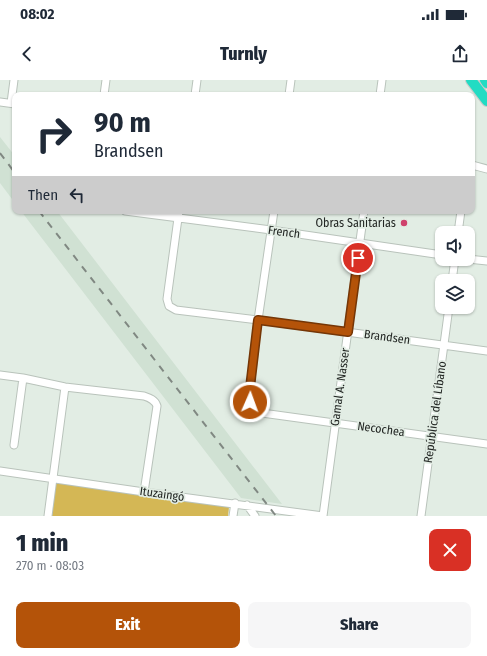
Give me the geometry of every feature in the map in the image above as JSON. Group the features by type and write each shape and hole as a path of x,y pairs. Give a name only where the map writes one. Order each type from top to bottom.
{"highway":[{"path":"471,80 487,101"}],"street":[{"path":"14,80 14,92"},
{"path":"104,92 106,80"},
{"path":"195,92 197,80"},
{"path":"289,92 291,80"},
{"path":"380,92 382,80"},
{"path":"0,102 12,104"},
{"path":"475,165 487,163"},
{"path":"475,166 487,169"},
{"name":"French","path":"179,214 360,244 435,254"},
{"name":"Brandsen","path":"179,214 167,299 169,306 176,310 487,351"},
{"path":"258,320 274,214"},
{"name":"Gamal A. Nasser","path":"323,516 364,214"},
{"path":"459,226 461,214"},
{"path":"475,259 487,261"},
{"name":"República del Líbano","path":"421,516 448,314"},
{"name":"Necochea","path":"258,320 249,396 253,407 262,413 487,444"},
{"path":"0,375 23,378 65,387 144,396 153,400 157,406 144,492"},
{"path":"14,445 23,378"},
{"path":"48,516 65,387"},
{"name":"Ituzaingó","path":"0,471 323,516"},
{"path":"233,516 235,503"},
{"path":"247,505 255,516"}],"shaded area":[{"path":"0,137 12,152 12,199 0,183"},
{"path":"23,214 59,214 282,504 241,498"},
{"path":"56,483 229,507 228,516 52,516"}],"railway":[{"path":"0,153 12,169"},
{"path":"41,214 276,516"}],"place":[{"name":"Obras Sanitarias","path":"404,223"}],"route":[{"path":"250,402 249,396 258,320 348,332 358,258"}]}
